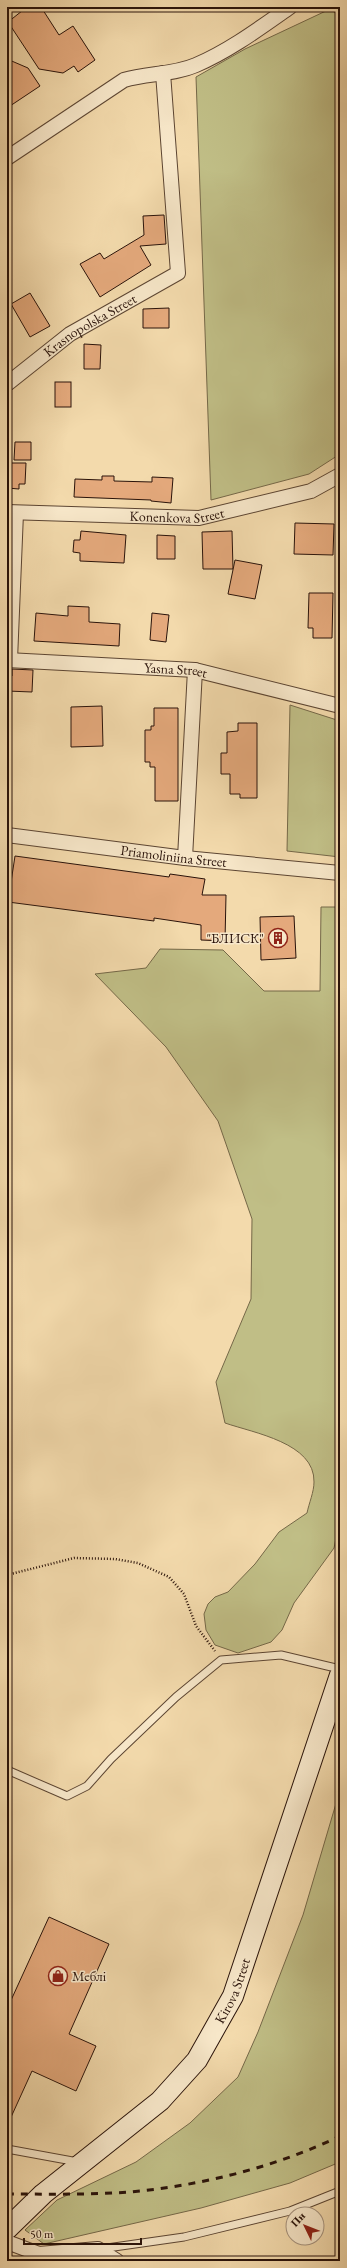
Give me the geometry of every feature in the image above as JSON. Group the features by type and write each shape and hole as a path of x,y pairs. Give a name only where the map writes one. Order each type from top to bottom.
{"main road":[{"name":"Kirova Street","path":"7,2229 43,2194 165,2095 197,2060 233,1996 340,1675"}],"street":[{"path":"7,158 124,80 140,75 164,73 195,66 231,47 290,7"},
{"name":"Krasnopolska Street","path":"7,384 70,334 178,273 164,73"},
{"name":"Konenkova Street","path":"11,512 199,518 311,491 340,474"},
{"path":"9,660 11,512"},
{"name":"Yasna Street","path":"9,660 194,670 340,706"},
{"path":"185,858 194,670"},
{"name":"Priamoliniina Street","path":"7,835 185,858 340,873"},
{"path":"7,2242 39,2254 98,2249 117,2261"}],"lane":[{"path":"7,1770 67,1796 87,1786 112,1759 176,1697 221,1660 281,1655 340,1669"},
{"path":"7,2149 82,2162"},
{"path":"98,2249 184,2237 290,2211 340,2191"}],"path":[{"path":"7,1575 74,1558 115,1559 138,1562 169,1577 184,1594 196,1626 221,1660"}],"shaded area":[{"path":"328,10 335,12 339,25 340,51 340,454 309,474 211,500 196,77 245,49"},
{"path":"290,705 340,721 340,857 287,851"},
{"path":"321,907 340,907 340,1519 334,1548 294,1603 282,1630 271,1642 238,1653 215,1645 206,1630 204,1614 208,1604 215,1597 228,1592 255,1564 279,1532 307,1513 314,1486 312,1469 305,1458 294,1449 281,1442 225,1423 216,1382 251,1299 252,1219 218,1121 166,1047 95,974 146,968 160,949 223,950 264,991 320,991"},
{"path":"340,1790 340,2162 290,2183 201,2208 44,2244 25,2230 57,2200 136,2162 190,2123 238,2077 258,2032 303,1915"}],"building":[{"path":"27,7 41,7 59,35 73,26 95,60 78,72 74,66 63,73 39,69 8,22"},
{"path":"7,59 28,68 40,86 7,108"},
{"path":"164,215 166,244 140,246 151,265 100,297 80,264 100,253 104,259 144,235 143,216"},
{"path":"30,293 50,326 30,337 11,304"},
{"path":"169,308 169,328 143,328 143,309"},
{"path":"84,344 101,345 100,369 84,369"},
{"path":"55,382 71,382 71,407 55,407"},
{"path":"15,442 31,442 31,460 14,460"},
{"path":"7,463 26,463 25,484 19,484 19,489 7,488"},
{"path":"102,476 114,476 114,481 152,482 152,477 173,478 171,503 151,500 74,497 75,479 102,480"},
{"path":"295,523 334,524 333,555 294,554"},
{"path":"81,531 126,535 124,563 80,561 80,553 73,552 74,540 80,540"},
{"path":"232,531 233,569 203,569 202,532"},
{"path":"157,535 175,536 175,559 157,559"},
{"path":"235,560 262,565 255,599 228,594"},
{"path":"309,593 333,593 332,638 313,638 313,628 308,628"},
{"path":"68,606 89,607 89,622 120,624 119,646 34,641 36,613 68,616"},
{"path":"152,613 169,615 166,642 150,640"},
{"path":"12,669 33,670 32,692 7,691 7,676 12,676"},
{"path":"102,706 103,746 71,747 71,707"},
{"path":"154,708 178,708 178,801 155,801 155,767 150,767 150,762 145,762 145,730 151,730 151,726 154,726"},
{"path":"238,723 257,723 257,798 240,798 240,794 230,794 230,774 221,774 221,753 227,753 227,732 238,731"},
{"path":"15,856 169,877 170,874 205,879 202,895 226,895 225,941 201,940 201,925 154,918 154,921 8,902"},
{"name":"\"БЛИСК\"","path":"294,916 296,958 261,960 260,917"},
{"name":"Меблі","path":"49,1917 109,1944 69,2034 96,2046 76,2091 32,2071 7,2126 7,2009"}],"railway":[{"path":"7,2194 114,2193 183,2185 210,2180 264,2166 340,2136"}],"place":[{"name":"\"БЛИСК\"","path":"278,938"},
{"name":"Меблі","path":"58,1976"}]}
